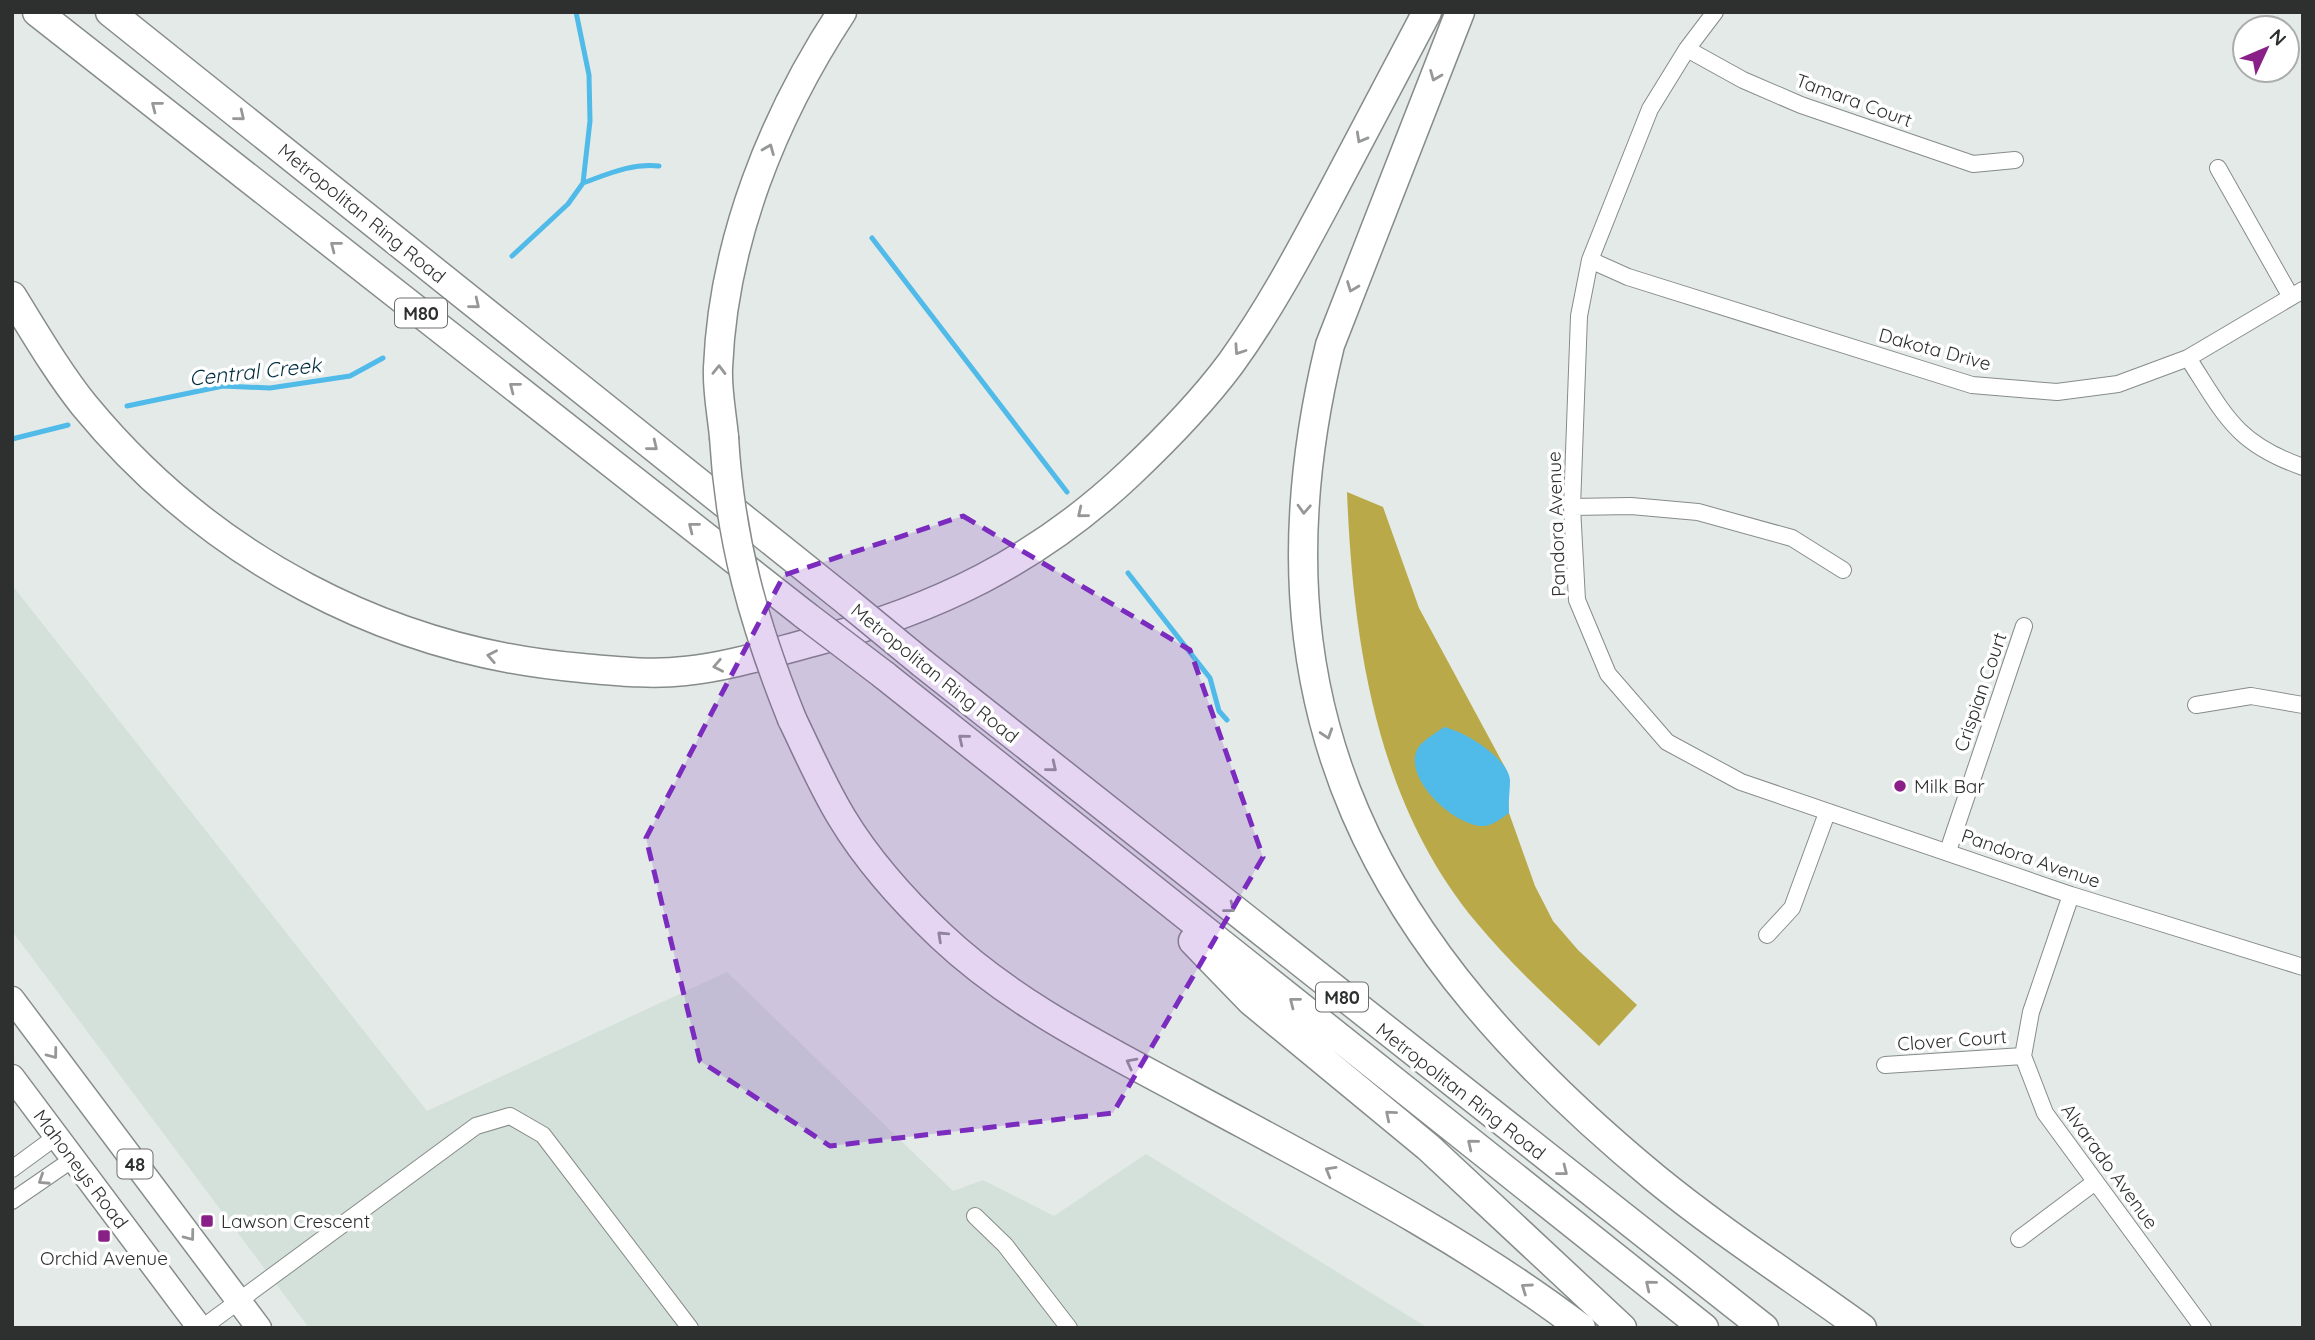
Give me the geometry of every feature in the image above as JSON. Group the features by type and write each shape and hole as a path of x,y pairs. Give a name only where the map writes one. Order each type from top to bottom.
{"highway":[{"name":"Metropolitan Ring Road","path":"37,12 884,675 1704,1328"},
{"name":"Metropolitan Ring Road","path":"110,12 922,663 1764,1328"},
{"path":"842,12 817,50 780,121 751,192 726,296 718,369 726,483 746,586 760,638 792,719 841,818 872,860 941,936 1025,1002 1497,1267 1581,1328"},
{"path":"12,296 84,404 128,453 174,496 238,548 301,587 425,639 485,655 545,665 627,672 681,672 719,667 856,631 957,594 1025,557 1126,477 1164,439 1229,365 1278,294 1427,12"},
{"path":"1460,12 1330,345 1318,396 1308,458 1302,565 1308,641 1322,719 1365,838 1390,886 1431,949 1470,997 1551,1084 1656,1179 1862,1328"},
{"path":"1113,859 1251,1001 1428,1147 1622,1328"}],"main road":[{"name":"48","path":"12,999 259,1328"},
{"name":"Mahoneys Road","path":"12,1077 201,1328"}],"street":[{"name":"Pandora Avenue","path":"1715,12 1687,49 1650,109 1590,260 1579,316 1572,507 1577,600 1608,674 1667,742 1741,782 2071,895 2303,967"},
{"name":"Tamara Court","path":"1687,49 1743,80 1801,105 1973,164 2015,160"},
{"path":"2218,168 2297,293"},
{"name":"Dakota Drive","path":"1590,260 1628,277 1972,385 2057,392 2118,384 2188,358 2297,293"},
{"path":"2188,358 2233,428 2268,455 2303,467"},
{"path":"1572,507 1631,506 1698,512 1792,538 1843,570"},
{"name":"Crispian Court","path":"1948,851 2024,626"},
{"path":"2196,705 2251,696 2303,705"},
{"path":"1767,935 1792,908 1827,813"},
{"path":"2023,1056 2031,1012 2071,895"},
{"name":"Clover Court","path":"1885,1065 2023,1056"},
{"name":"Alvarado Avenue","path":"2023,1056 2045,1113 2203,1328"},
{"path":"201,1328 476,1126 510,1116 543,1135 690,1328"},
{"path":"12,1169 57,1136"},
{"path":"12,1200 73,1159"},
{"path":"2019,1239 2095,1182"},
{"path":"975,1216 1006,1245 1069,1328"}],"highlighted area":[{"path":"963,516 1190,650 1263,857 1113,1113 830,1146 700,1061 646,838 784,575"}],"shaded area":[{"path":"1347,492 1383,507 1419,608 1507,771 1509,813 1535,886 1553,921 1578,950 1637,1005 1599,1046 1490,939 1442,875 1414,825 1393,773 1376,718 1364,662 1350,549"},
{"path":"12,585 427,1111 727,972 953,1191 983,1180 1054,1216 1146,1154 1428,1328 309,1328 12,931"}],"water":[{"path":"1444,727 1483,746 1507,771 1510,780 1509,813 1494,823 1485,826 1459,819 1434,799 1417,773 1415,760 1418,748"}],"waterway":[{"name":"Central Creek","path":"512,256 568,204 583,183 590,121 589,75 576,12"},
{"path":"583,183 630,168 659,166"},
{"path":"872,238 1067,492"},
{"name":"Central Creek","path":"127,406 223,386 270,388 350,376 383,358"},
{"name":"Central Creek","path":"12,439 68,425"},
{"path":"1128,573 1210,678 1219,711 1227,720"}],"place":[{"name":"Milk Bar","path":"1900,786"},
{"name":"Lawson Crescent","path":"207,1221"},
{"name":"Orchid Avenue","path":"104,1236"}]}
